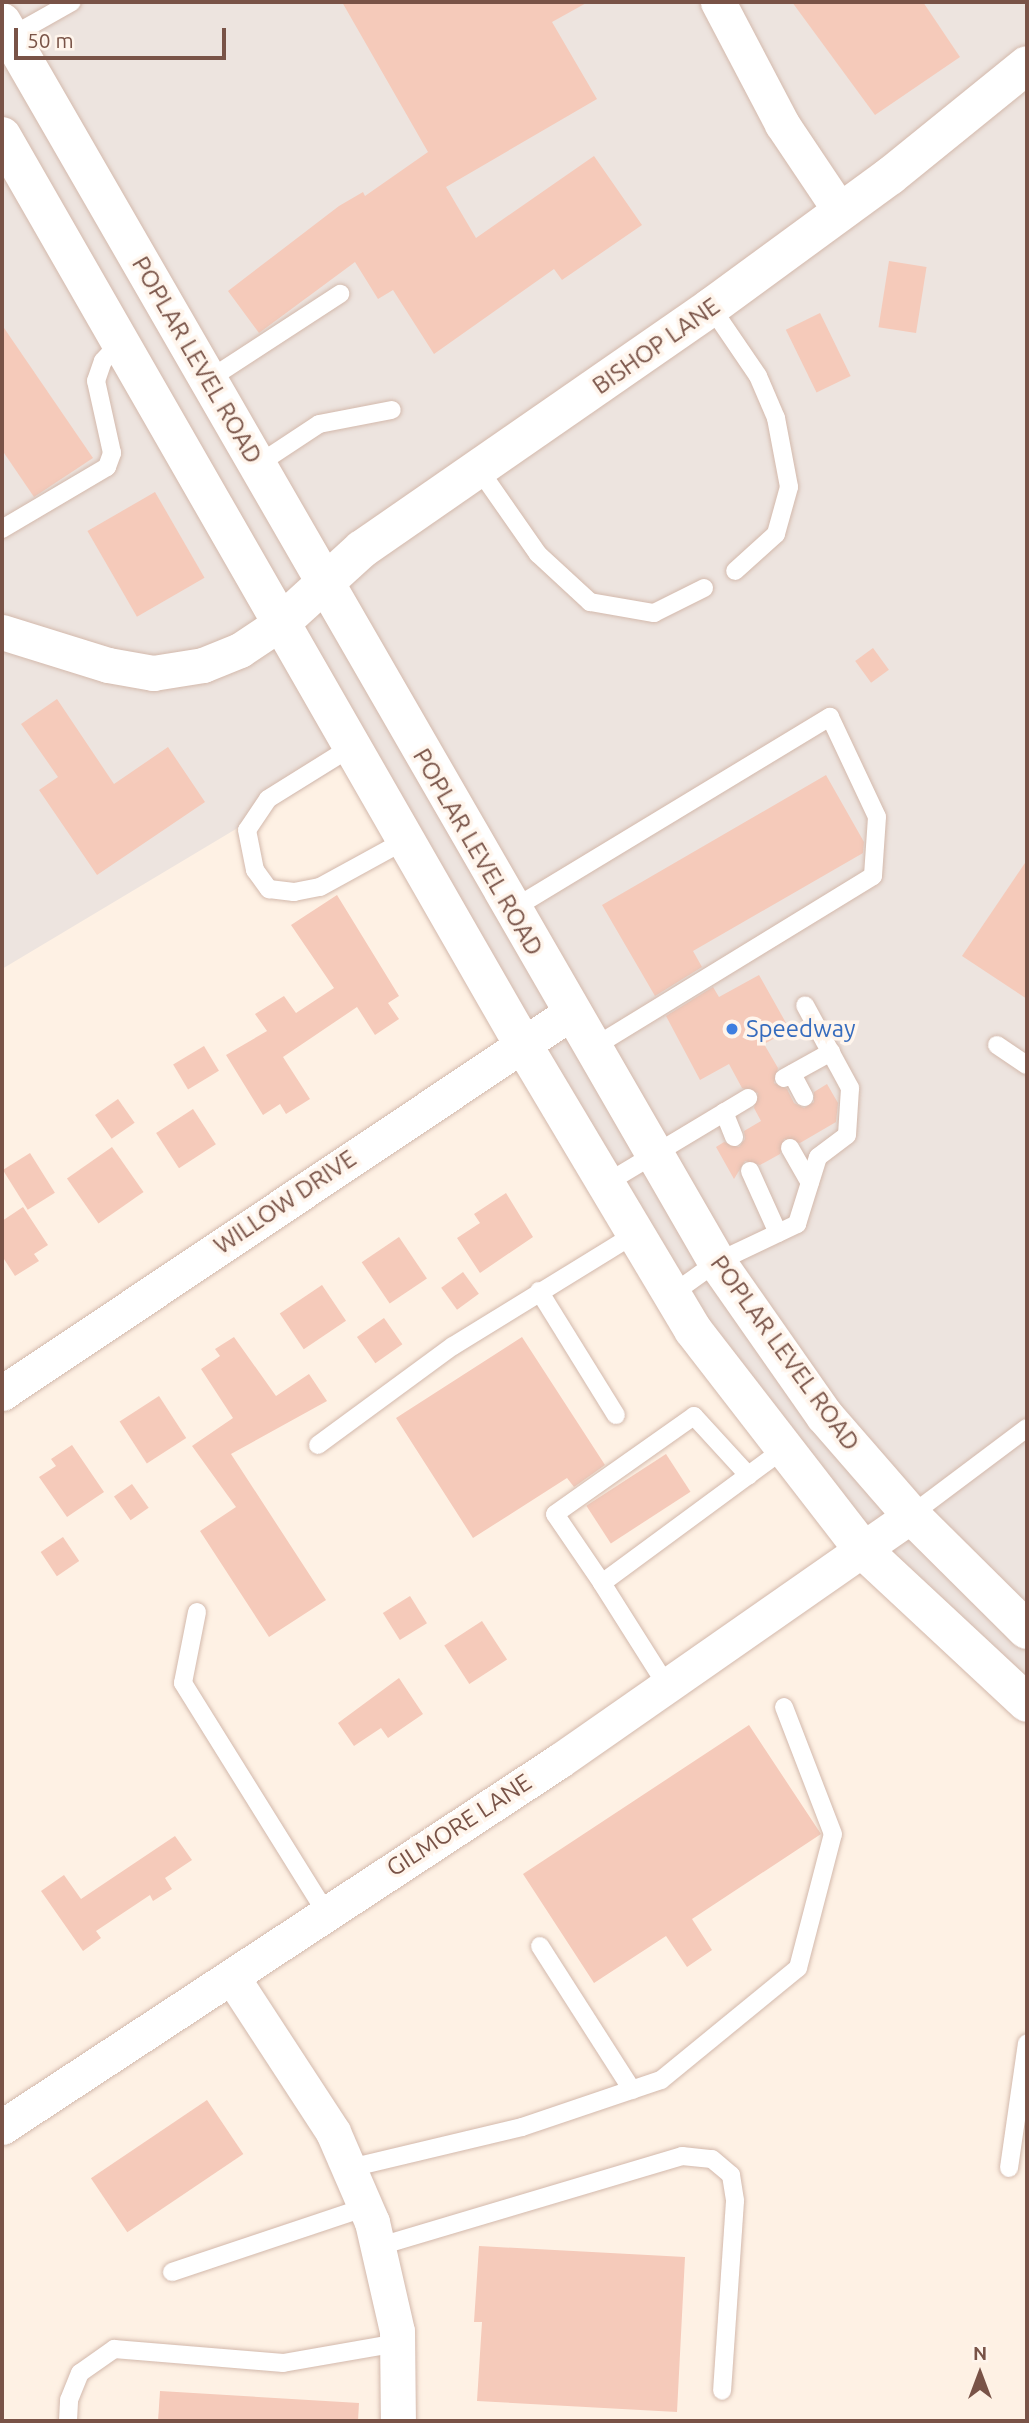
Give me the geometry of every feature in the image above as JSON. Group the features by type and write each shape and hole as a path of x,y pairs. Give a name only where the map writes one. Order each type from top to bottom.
{"main road":[{"name":"POPLAR LEVEL ROAD","path":"4,33 208,380 570,1013 717,1262 825,1416 911,1515 1027,1630"},
{"name":"BISHOP LANE","path":"282,622 362,549 711,307 841,212 1027,65"},
{"path":"6,153 121,342 522,1043 692,1330 863,1550 1027,1703"}],"street":[{"path":"718,2 782,124 841,212"},
{"path":"2,632 108,665 153,673 203,665 240,650 282,622"},
{"name":"WILLOW DRIVE","path":"2,1392 570,1013"},
{"name":"GILMORE LANE","path":"2,2127 232,1977 667,1686 911,1515"},
{"path":"232,1977 288,2058 350,2168 366,2207 380,2246 398,2343 398,2421"}],"lane":[{"path":"4,33 72,2"},
{"path":"208,380 341,293"},
{"path":"711,307 758,376 775,418 789,487 775,534 735,571"},
{"path":"2,529 107,467 112,453 96,381 103,360 121,342"},
{"path":"257,465 319,424 392,410"},
{"path":"478,468 538,554 590,602 654,613 704,588"},
{"path":"511,910 830,717 877,817 873,876 591,1049"},
{"path":"353,746 268,799 247,830 254,870 269,888 294,892 320,887 406,839"},
{"path":"671,1295 717,1262 797,1224 818,1157 847,1135 850,1088 805,1004"},
{"path":"997,1045 1027,1065"},
{"path":"804,1097 788,1076 831,1052"},
{"path":"605,1184 748,1098"},
{"path":"724,1112 734,1136"},
{"path":"822,1130 832,1147"},
{"path":"790,1148 810,1183"},
{"path":"750,1171 778,1233"},
{"path":"318,1445 453,1346 635,1234"},
{"path":"539,1291 616,1415"},
{"path":"667,1686 555,1514 694,1416 749,1476"},
{"path":"911,1515 1027,1428"},
{"path":"602,1583 784,1449"},
{"path":"197,1612 183,1684 326,1913"},
{"path":"350,2168 522,2127 661,2080 798,1968 833,1834 784,1707"},
{"path":"540,1945 632,2090"},
{"path":"1009,2168 1027,2043"},
{"path":"380,2246 682,2156 712,2159 731,2175 735,2201 722,2391"},
{"path":"172,2272 366,2207"},
{"path":"68,2421 69,2400 80,2373 114,2349 283,2363 398,2343"}],"shaded area":[{"path":"2,2 1027,2 1027,1703 693,1330 358,756 2,969"}],"building":[{"path":"342,2 588,2 552,22 597,99 446,187 476,238 594,156 642,225 562,280 554,269 434,354 393,290 378,299 355,262 259,333 228,291 339,206 363,192 365,196 428,152"},
{"path":"792,2 923,2 960,57 875,115"},
{"path":"889,261 927,267 916,333 879,327"},
{"path":"820,313 851,376 817,393 786,330"},
{"path":"2,325 93,458 34,497 2,450"},
{"path":"155,492 205,578 137,617 87,531"},
{"path":"873,648 889,670 871,683 855,661"},
{"path":"57,699 114,784 168,747 205,802 97,875 39,790 58,777 21,724"},
{"path":"826,775 864,842 863,853 693,951 702,967 655,996 602,905"},
{"path":"1027,860 1027,999 962,956"},
{"path":"337,895 399,996 388,1003 399,1019 375,1035 357,1007 283,1057 310,1099 286,1114 280,1104 263,1115 226,1055 267,1031 255,1014 284,996 296,1013 334,988 291,925"},
{"path":"759,975 790,1030 764,1044 778,1068 774,1083 787,1089 794,1103 804,1108 814,1102 814,1092 827,1084 838,1103 836,1122 800,1143 784,1139 780,1154 760,1165 745,1161 734,1179 716,1147 724,1142 739,1147 745,1139 744,1131 761,1121 754,1108 758,1093 742,1088 729,1064 700,1080 666,1016 713,987 719,997"},
{"path":"204,1046 219,1071 188,1089 173,1065"},
{"path":"118,1099 135,1123 112,1139 95,1115"},
{"path":"193,1109 216,1144 179,1168 156,1133"},
{"path":"112,1147 144,1192 98,1224 67,1179"},
{"path":"30,1153 55,1193 28,1210 3,1170"},
{"path":"506,1193 533,1237 480,1273 457,1238 480,1223 474,1214"},
{"path":"23,1207 48,1245 34,1254 39,1261 15,1276 2,1256 2,1221"},
{"path":"399,1237 427,1278 390,1304 362,1262"},
{"path":"463,1272 479,1294 457,1310 441,1288"},
{"path":"322,1285 346,1321 304,1349 280,1314"},
{"path":"384,1318 402,1344 375,1363 357,1337"},
{"path":"234,1337 276,1396 309,1374 327,1401 231,1454 326,1600 269,1637 200,1531 236,1507 192,1446 233,1418 201,1369 220,1356 215,1349"},
{"path":"522,1337 605,1465 574,1487 567,1478 473,1538 396,1418"},
{"path":"159,1396 186,1438 147,1464 120,1422"},
{"path":"72,1445 104,1492 67,1517 39,1477 56,1466 51,1459"},
{"path":"666,1454 691,1492 611,1543 586,1506"},
{"path":"132,1484 149,1508 131,1520 114,1497"},
{"path":"63,1537 79,1561 57,1576 41,1552"},
{"path":"410,1596 427,1623 400,1640 383,1613"},
{"path":"482,1621 507,1660 469,1684 444,1646"},
{"path":"399,1678 423,1714 388,1738 381,1728 354,1746 338,1723"},
{"path":"749,1725 821,1834 692,1919 712,1950 687,1967 666,1936 594,1983 523,1874"},
{"path":"175,1836 192,1860 165,1878 172,1889 153,1901 150,1895 96,1931 101,1938 83,1951 41,1891 64,1875 81,1899"},
{"path":"207,2100 243,2154 127,2232 91,2178"},
{"path":"479,2246 685,2257 677,2412 477,2401 482,2322 474,2322"},
{"path":"160,2391 359,2403 358,2421 158,2421"}],"place":[{"name":"Speedway","path":"732,1029"}]}
